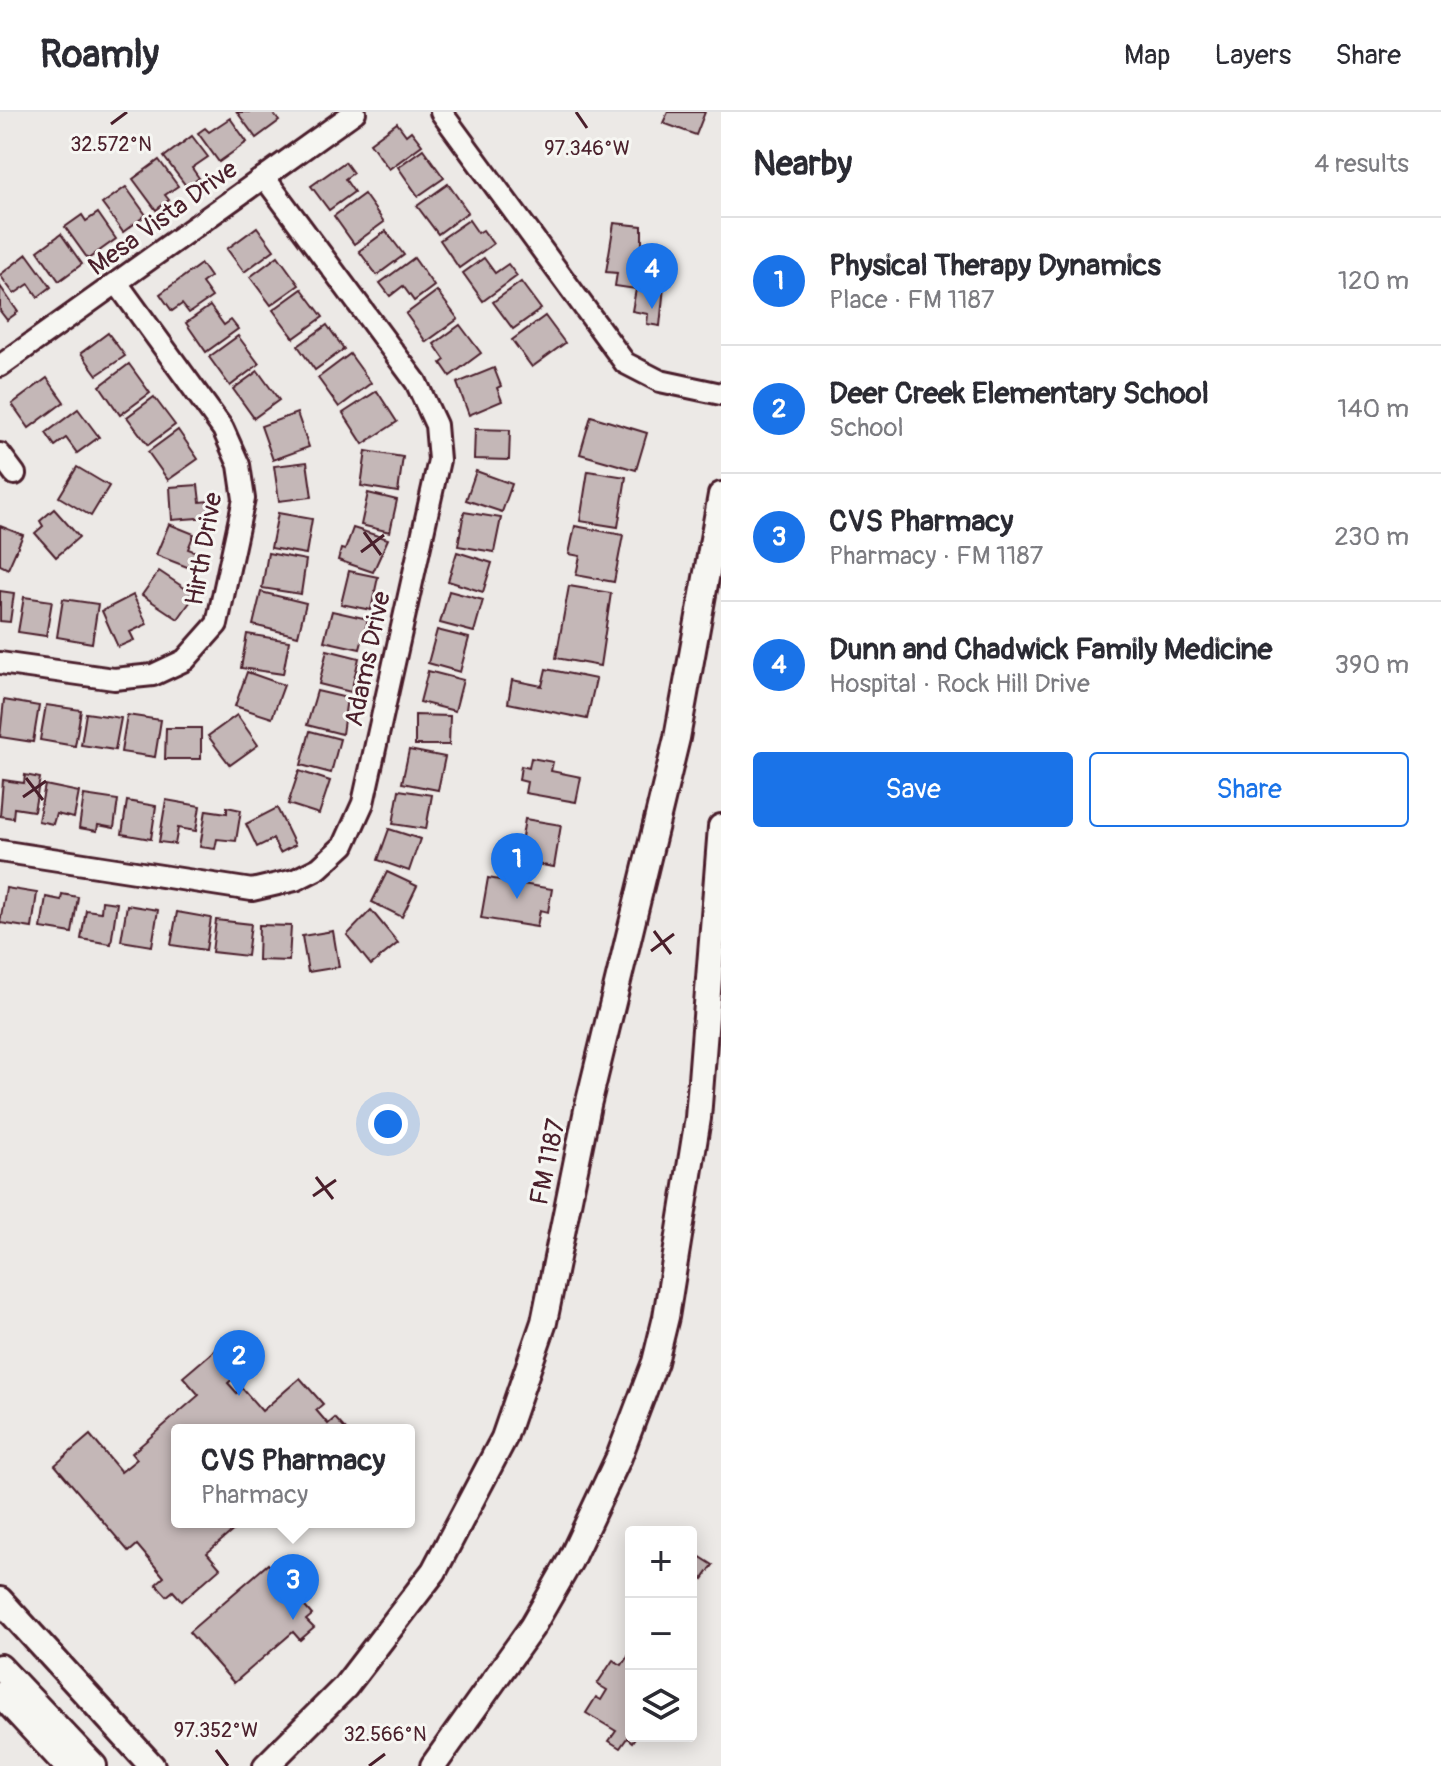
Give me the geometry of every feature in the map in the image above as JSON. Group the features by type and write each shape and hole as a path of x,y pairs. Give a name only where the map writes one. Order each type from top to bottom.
{"main road":[{"name":"FM 1187","path":"278,1761 352,1701 398,1644 450,1564 453,1540 504,1438 544,1322 588,1105 677,738 721,495"},
{"path":"434,1765 532,1627 570,1561 619,1457 655,1362 666,1317 698,1118 721,827"},
{"path":"0,1600 146,1759 162,1766"},
{"path":"0,1667 94,1766"},
{"path":"0,1694 67,1766"},
{"path":"246,1766 266,1752 278,1761"}],"street":[{"name":"Mesa Vista Drive","path":"0,366 355,112"},
{"path":"441,112 625,363 660,381 721,394"},
{"name":"Adams Drive","path":"0,851 252,890 295,880 319,868 344,845 363,803 439,460 436,425 416,382 264,177"},
{"name":"Hirth Drive","path":"0,663 114,679 153,675 185,660 217,624 244,499 239,465 223,429 117,283"},
{"path":"0,454 15,474"}],"building":[{"path":"237,112 272,112 279,121 256,138"},
{"path":"668,112 705,112 696,135 663,123"},
{"path":"230,118 247,142 219,162 198,133 205,128 209,132"},
{"path":"397,123 406,135 411,131 422,145 389,169 370,143"},
{"path":"192,136 208,157 192,168 199,178 187,187 164,157"},
{"path":"423,149 444,178 418,196 398,167"},
{"path":"159,160 178,186 165,195 169,200 156,210 133,179"},
{"path":"345,162 353,173 345,179 354,192 329,210 311,186"},
{"path":"448,184 468,212 438,234 417,206"},
{"path":"126,187 146,215 123,232 102,204"},
{"path":"364,194 384,222 354,244 334,216"},
{"path":"98,213 116,239 88,259 65,227 82,215 86,221"},
{"path":"469,220 478,233 483,230 493,244 459,268 440,240"},
{"path":"614,223 642,226 642,250 667,257 660,326 647,324 648,314 632,311 636,289 615,286 617,273 606,272"},
{"path":"257,227 274,250 244,272 227,249"},
{"path":"386,231 404,255 377,275 359,251"},
{"path":"61,234 82,264 59,281 38,251"},
{"path":"27,254 51,287 38,297 29,284 14,294 0,275"},
{"path":"278,256 299,285 271,305 250,277"},
{"path":"414,258 434,286 414,301 403,286 390,296 380,283"},
{"path":"484,258 495,273 508,264 517,276 483,301 463,273"},
{"path":"201,264 210,277 202,283 212,297 189,313 182,304 172,311 160,294"},
{"path":"521,282 541,309 513,329 493,302"},
{"path":"0,286 18,312 7,320 0,311"},
{"path":"302,289 323,317 294,338 273,310"},
{"path":"437,291 458,319 426,342 406,314"},
{"path":"210,306 224,325 231,320 238,329 206,352 186,323"},
{"path":"545,316 565,343 532,367 512,340"},
{"path":"327,325 344,349 315,370 298,346"},
{"path":"460,325 481,353 450,376 441,363 445,360 434,344"},
{"path":"108,333 125,356 97,375 81,353"},
{"path":"238,336 259,364 230,386 209,357"},
{"path":"350,354 371,383 339,407 318,378"},
{"path":"129,364 150,393 120,415 100,386"},
{"path":"494,368 501,386 497,388 502,401 469,415 457,383"},
{"path":"258,371 279,400 254,418 233,389"},
{"path":"47,378 64,402 29,428 12,404"},
{"path":"377,391 397,422 363,444 343,413"},
{"path":"154,397 175,425 148,445 127,417"},
{"path":"78,409 99,437 77,453 66,438 55,446 46,433"},
{"path":"297,413 309,447 273,460 261,426"},
{"path":"591,416 647,433 636,470 580,454"},
{"path":"475,429 510,430 509,460 474,459"},
{"path":"178,430 198,459 168,480 148,452"},
{"path":"366,451 403,457 398,492 361,486"},
{"path":"307,462 312,497 279,501 274,466"},
{"path":"77,467 109,486 91,516 59,497"},
{"path":"476,471 512,484 502,512 466,500"},
{"path":"588,471 626,477 618,527 580,521"},
{"path":"198,485 200,502 209,501 210,517 172,520 170,487"},
{"path":"368,493 397,500 390,532 361,525"},
{"path":"54,509 79,537 56,557 35,533 43,526 40,521"},
{"path":"464,512 501,518 494,552 458,546"},
{"path":"278,513 312,519 306,554 271,548"},
{"path":"169,524 194,534 188,549 202,554 195,570 156,555"},
{"path":"0,526 23,535 8,569 0,565"},
{"path":"575,526 623,535 614,582 576,575 580,556 569,554"},
{"path":"353,528 388,539 373,572 338,560"},
{"path":"457,552 492,563 483,592 448,581"},
{"path":"268,553 306,560 301,594 262,588"},
{"path":"159,571 195,595 178,619 142,595"},
{"path":"349,571 378,577 371,610 341,604"},
{"path":"569,586 611,593 600,666 556,658"},
{"path":"0,591 14,593 10,622 0,621"},
{"path":"449,591 483,600 474,632 440,623"},
{"path":"261,592 306,603 298,636 253,625"},
{"path":"133,595 147,624 130,632 134,640 118,647 102,611"},
{"path":"24,597 52,601 46,636 18,632"},
{"path":"63,599 98,604 92,643 57,637"},
{"path":"332,611 368,619 360,649 324,641"},
{"path":"437,630 469,638 460,672 428,663"},
{"path":"247,634 289,641 283,674 241,668"},
{"path":"327,650 359,658 351,692 319,684"},
{"path":"546,669 596,679 587,719 508,703 512,680 542,686"},
{"path":"428,671 463,680 455,711 420,702"},
{"path":"247,672 284,685 272,718 235,706"},
{"path":"317,691 347,698 342,734 307,725"},
{"path":"4,700 39,706 33,742 0,737"},
{"path":"46,705 81,710 75,746 40,740"},
{"path":"86,713 121,718 115,750 81,745"},
{"path":"127,715 161,720 155,757 121,752"},
{"path":"237,715 258,745 230,765 208,736"},
{"path":"415,715 450,716 449,745 415,745"},
{"path":"166,728 201,728 201,759 165,759"},
{"path":"310,731 340,739 331,773 301,765"},
{"path":"409,750 445,757 438,790 402,783"},
{"path":"531,758 553,762 551,771 581,777 576,802 525,793 527,782 519,780 521,766 529,768"},
{"path":"299,771 330,781 319,814 288,804"},
{"path":"25,775 40,778 34,811 14,808 13,818 0,816 3,780 24,783"},
{"path":"45,785 79,792 74,818 56,814 53,824 38,821"},
{"path":"399,790 432,795 426,829 393,824"},
{"path":"84,795 118,800 114,828 98,825 97,831 79,828"},
{"path":"166,800 200,806 196,831 178,828 175,844 159,842"},
{"path":"127,801 156,806 151,839 122,834"},
{"path":"227,807 241,810 236,841 217,839 215,849 200,847 206,810 227,813"},
{"path":"277,808 295,845 280,853 273,839 257,847 246,824"},
{"path":"525,819 561,825 554,867 518,861"},
{"path":"389,829 420,839 409,871 378,860"},
{"path":"387,872 417,886 402,917 372,902"},
{"path":"488,878 552,889 548,912 540,910 537,927 481,918"},
{"path":"6,888 37,893 32,928 0,923"},
{"path":"62,894 78,897 72,933 41,928 46,897 61,900"},
{"path":"102,901 117,903 111,944 81,939 86,910 101,912"},
{"path":"127,905 158,910 152,946 121,941"},
{"path":"371,910 398,943 371,965 347,935"},
{"path":"177,912 211,918 206,950 171,945"},
{"path":"216,920 251,924 247,956 212,952"},
{"path":"259,925 291,926 289,961 258,960"},
{"path":"333,931 339,967 308,972 302,936"},
{"path":"236,1332 257,1357 228,1383 237,1393 242,1388 262,1411 300,1378 323,1404 316,1410 328,1424 171,1424 171,1528 236,1528 207,1553 220,1568 182,1601 173,1591 167,1596 156,1584 164,1577 137,1545 129,1552 55,1465 90,1435 121,1472 137,1459 132,1453 199,1395 183,1377"},
{"path":"697,1555 713,1565 703,1579 697,1575"},
{"path":"268,1564 312,1615 306,1620 314,1628 300,1640 293,1632 234,1683 189,1632"},
{"path":"613,1660 622,1665 625,1660 625,1741 620,1748 609,1741 616,1731 586,1713 596,1697 601,1700 607,1690 597,1684"}],"place":[{"name":"Dunn and Chadwick Family Medicine","path":"652,309"},
{"name":"Physical Therapy Dynamics","path":"517,899"},
{"name":"Deer Creek Elementary School","path":"239,1396"},
{"name":"CVS Pharmacy","path":"293,1620"}]}
